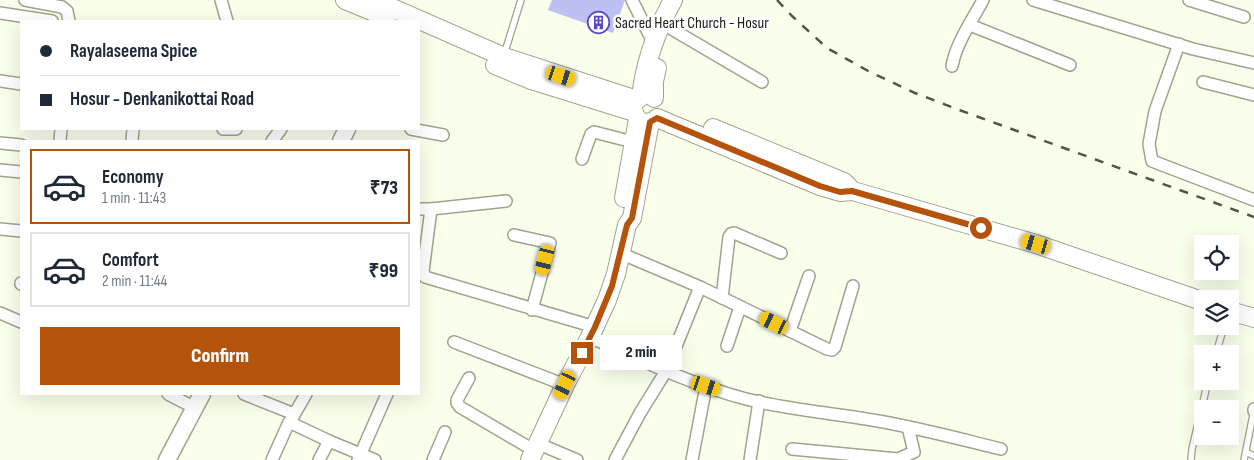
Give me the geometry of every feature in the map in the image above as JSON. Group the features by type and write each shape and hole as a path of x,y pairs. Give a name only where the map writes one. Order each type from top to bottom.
{"main road":[{"path":"346,0 382,10 408,20"},
{"path":"535,451 565,385 593,332 612,286 627,225 632,218 646,109 644,72 653,42 673,0"},
{"path":"627,225 622,216 633,142 646,109 659,58 683,0"},
{"path":"420,25 646,109 820,186 840,192 852,191 1036,244 1194,298"},
{"path":"420,31 531,80 646,109"},
{"path":"1239,314 1254,318"},
{"path":"167,460 199,401"}],"street":[{"path":"26,0 62,7 67,11 69,20"},
{"path":"221,0 227,20"},
{"path":"632,0 653,42"},
{"path":"952,66 953,58 983,0"},
{"path":"1033,0 1179,44 1254,63"},
{"path":"1189,0 1244,17"},
{"path":"0,16 34,20"},
{"path":"970,24 1070,65"},
{"path":"670,28 762,82"},
{"path":"1179,44 1155,111 1149,144 1152,161 1254,200"},
{"path":"0,81 20,84"},
{"path":"1203,82 1254,95"},
{"path":"416,130 443,135"},
{"path":"582,159 591,134 594,132 633,142"},
{"path":"0,143 20,145"},
{"path":"0,170 20,172"},
{"path":"420,208 432,209 506,201"},
{"path":"432,209 423,271 425,277 532,310 593,332 666,371 706,386 759,402 796,410 908,427 1000,449"},
{"path":"0,229 20,231"},
{"path":"722,298 731,234 734,233 781,253"},
{"path":"514,235 551,238 532,310"},
{"path":"620,253 700,287 827,350 832,350 835,347 853,286"},
{"path":"790,331 809,276"},
{"path":"615,460 640,413 666,371 700,287"},
{"path":"727,346 740,307"},
{"path":"0,314 20,322"},
{"path":"454,342 565,385"},
{"path":"469,378 457,400 457,404 460,407 535,451 577,460"},
{"path":"692,460 706,386"},
{"path":"172,395 199,401"},
{"path":"246,395 292,418 329,441 360,457 376,460"},
{"path":"272,460 305,395"},
{"path":"360,457 387,395"},
{"path":"750,460 759,402"},
{"path":"792,449 898,459 914,452 908,427"},
{"path":"433,460 445,432"},
{"path":"319,460 329,441"}],"lane":[{"path":"504,57 521,0"},
{"path":"1191,460 1206,390"},
{"path":"1244,460 1254,410"},
{"path":"1246,452 1254,456"}],"building":[{"name":"Sacred Heart Church - Hosur","path":"552,0 625,0 613,33 548,10"}],"railway":[{"path":"777,0 827,48 870,72 915,93 1254,217"}],"place":[{"name":"Sacred Heart Church - Hosur","path":"599,22"}],"route":[{"path":"582,353 607,300 616,274 627,225 632,218 650,122 657,118 820,186 840,192 852,191 981,228"}]}
